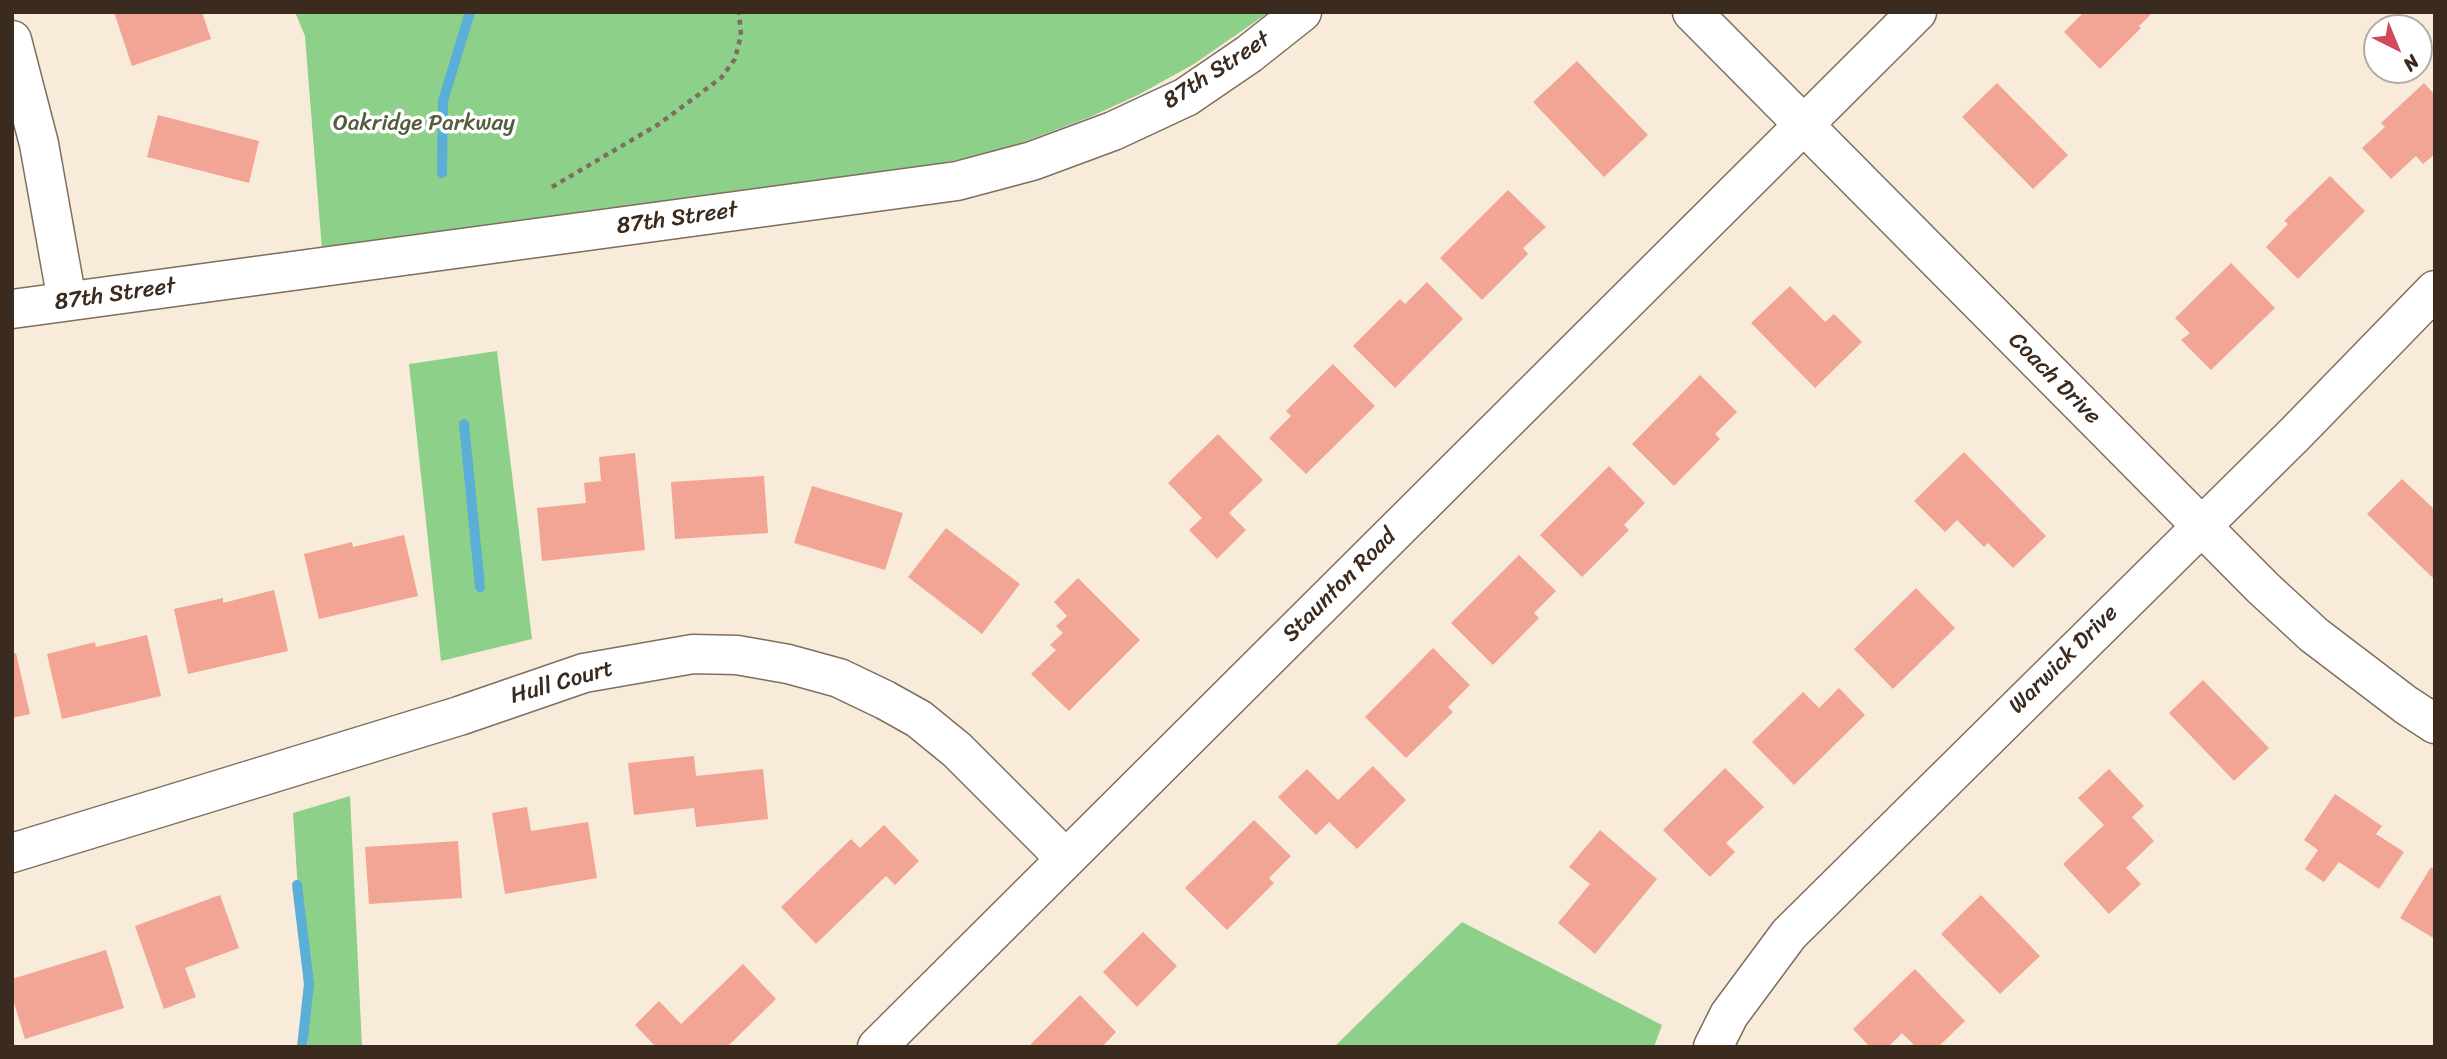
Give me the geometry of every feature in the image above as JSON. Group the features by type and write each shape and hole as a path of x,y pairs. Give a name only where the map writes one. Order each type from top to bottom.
{"street":[{"name":"87th Street","path":"12,309 957,181 1032,161 1114,131 1186,97 1249,54 1303,12"},
{"name":"Coach Drive","path":"1692,12 2200,526 2314,635 2435,724"},
{"name":"Staunton Road","path":"877,1047 1917,12"},
{"path":"12,40 39,144 67,300"},
{"name":"Warwick Drive","path":"1713,1047 1729,1015 1789,934 2295,434 2435,290"},
{"name":"Hull Court","path":"12,853 459,716 584,673 693,654 737,655 788,664 839,678 919,719 957,750 1066,859"}],"path":[{"path":"552,187 659,124 722,78 735,59 741,35 739,12"}],"green space":[{"name":"Oakridge Parkway","path":"295,12 1269,12 1194,64 1138,95 1090,117 1018,144 957,160 900,171 322,250 305,36"},
{"path":"497,351 532,639 441,661 409,364"},
{"path":"350,796 362,1047 308,1047 293,813"},
{"path":"1462,922 1662,1025 1654,1047 1334,1047"}],"building":[{"path":"114,12 202,12 211,39 132,66"},
{"path":"2084,12 2153,12 2139,26 2141,28 2100,69 2064,32"},
{"path":"1577,61 1648,135 1604,177 1533,102"},
{"path":"1997,83 2068,155 2033,189 1962,117"},
{"path":"2425,84 2435,95 2435,154 2423,164 2416,156 2391,179 2362,148 2385,127 2381,123"},
{"path":"158,115 259,141 249,183 147,157"},
{"path":"2330,176 2365,211 2298,279 2266,247 2288,224 2284,221"},
{"path":"1508,190 1546,227 1523,248 1528,254 1482,300 1440,258"},
{"path":"2231,263 2275,308 2211,370 2181,340 2190,333 2175,318"},
{"path":"1427,282 1463,319 1395,388 1353,346 1400,299 1405,304"},
{"path":"1790,286 1825,322 1834,314 1862,342 1815,388 1751,323"},
{"path":"1333,364 1375,406 1306,474 1269,438 1291,416 1286,411"},
{"path":"1700,375 1737,412 1715,434 1720,439 1674,486 1632,444"},
{"path":"1218,434 1263,480 1229,513 1246,530 1217,559 1189,530 1202,518 1168,483"},
{"path":"1964,452 2046,536 2013,568 1988,543 1984,547 1957,520 1945,532 1914,501"},
{"path":"635,453 645,550 542,561 537,508 586,503 584,483 601,481 599,457"},
{"path":"1609,466 1645,503 1624,525 1629,530 1582,577 1540,535"},
{"path":"764,476 768,533 675,539 671,482"},
{"path":"2402,479 2435,510 2435,580 2367,514"},
{"path":"812,486 903,513 885,570 794,543"},
{"path":"946,528 1020,584 982,634 908,577"},
{"path":"404,535 418,596 319,619 304,554 352,542 353,547"},
{"path":"1519,555 1556,591 1534,613 1539,618 1493,665 1451,623"},
{"path":"1078,578 1140,640 1069,711 1031,674 1056,650 1050,645 1063,633 1056,626 1067,616 1054,602"},
{"path":"1916,588 1955,628 1893,689 1854,649"},
{"path":"274,590 288,651 188,674 174,609 223,598 223,603"},
{"path":"147,635 161,696 62,719 47,654 95,642 96,647"},
{"path":"1433,648 1470,685 1448,707 1453,712 1406,758 1365,717"},
{"path":"16,653 30,714 12,718 12,654"},
{"path":"2203,680 2269,748 2234,781 2169,713"},
{"path":"1839,688 1865,715 1794,785 1752,742 1803,692 1819,708"},
{"path":"694,756 696,776 763,769 768,819 696,827 694,808 634,815 628,763"},
{"path":"1373,766 1406,800 1357,849 1329,822 1316,835 1278,797 1307,769 1338,800"},
{"path":"1725,768 1764,807 1726,843 1735,852 1710,877 1663,830"},
{"path":"2109,769 2144,806 2132,817 2154,841 2126,868 2141,884 2109,914 2063,864 2104,825 2078,798"},
{"path":"2335,794 2382,826 2376,834 2404,852 2379,889 2339,862 2324,882 2305,869 2318,850 2304,840"},
{"path":"527,807 531,831 588,822 597,878 505,894 492,813"},
{"path":"1254,820 1291,856 1269,878 1274,883 1227,930 1185,888"},
{"path":"884,825 919,861 895,885 886,876 816,944 781,907 851,839 860,848"},
{"path":"1600,830 1657,879 1595,954 1558,923 1590,884 1569,867"},
{"path":"458,841 462,898 369,904 365,847"},
{"path":"2431,867 2435,869 2435,939 2400,918"},
{"path":"220,895 239,948 185,968 196,997 164,1009 135,926"},
{"path":"1981,895 2040,956 2000,994 1941,934"},
{"path":"1143,932 1177,966 1137,1007 1103,972"},
{"path":"106,950 124,1008 25,1039 12,996 12,979"},
{"path":"743,964 776,999 727,1047 656,1047 635,1025 659,1001 681,1024"},
{"path":"1915,969 1965,1021 1938,1047 1916,1047 1902,1033 1888,1047 1870,1047 1853,1029"},
{"path":"1080,995 1116,1032 1102,1047 1028,1047"}],"waterway":[{"path":"442,173 443,101 470,12"},
{"path":"464,424 480,587"},
{"path":"297,885 309,984 302,1047"}]}
